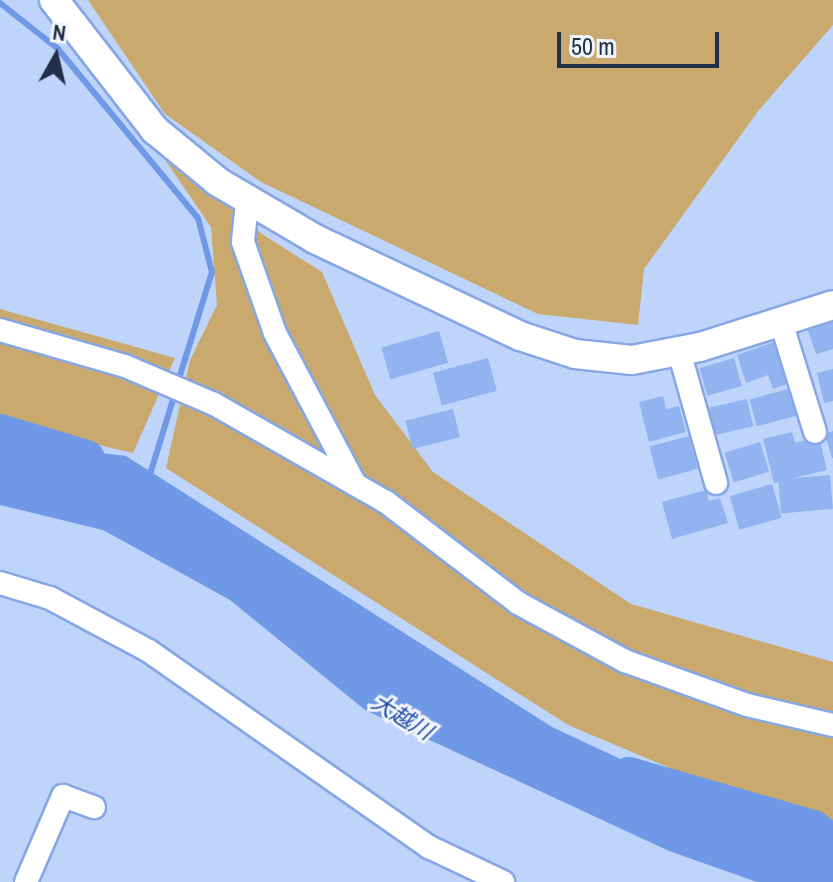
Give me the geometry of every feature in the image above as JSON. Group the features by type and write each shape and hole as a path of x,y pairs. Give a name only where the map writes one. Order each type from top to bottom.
{"street":[{"path":"54,0 155,130 247,203 520,336 575,354 632,360 679,351 833,305"},
{"path":"247,203 243,242 275,333 355,484"},
{"path":"781,322 815,432"},
{"path":"0,330 176,388 355,484 518,603 625,661 747,705 833,725"},
{"path":"679,351 716,483"},
{"path":"0,583 50,598 149,651 429,847 503,882"},
{"path":"26,882 63,796 94,807"}],"shaded area":[{"path":"88,0 833,0 833,25 759,110 644,269 638,325 538,314 261,182 165,114"},
{"path":"151,139 262,234 322,272 375,395 433,472 631,604 833,662 833,823 710,785 568,725 166,468 190,360 217,305 211,227"},
{"path":"0,309 175,358 133,453 0,422"}],"water":[{"path":"0,440 126,456 552,727 742,816 833,830 833,882 757,882 669,851 365,710 230,600 103,530 0,505"}],"building":[{"path":"833,320 833,349 816,354 807,328"},
{"path":"439,331 448,363 390,379 381,348"},
{"path":"777,341 791,383 773,389 768,375 746,383 737,355"},
{"path":"488,358 497,391 442,406 433,373"},
{"path":"734,358 742,386 707,396 699,368"},
{"path":"833,369 833,401 824,403 817,373"},
{"path":"792,388 799,415 757,426 749,399"},
{"path":"663,396 666,409 679,406 686,432 649,442 639,402"},
{"path":"747,399 753,426 715,435 709,408"},
{"path":"453,409 460,437 412,449 405,421"},
{"path":"833,431 833,458 832,458 825,434"},
{"path":"792,432 795,443 819,437 827,470 774,483 763,439"},
{"path":"689,436 698,469 658,479 649,447"},
{"path":"760,442 769,472 734,482 725,453"},
{"path":"830,475 833,509 781,513 778,480"},
{"path":"772,484 782,518 739,530 730,496"},
{"path":"706,490 709,501 720,498 728,523 672,539 662,502"}],"waterway":[{"path":"0,3 58,49 198,218 212,272 178,382"},
{"path":"149,478 175,393"},
{"name":"大越川","path":"0,433 86,459"},
{"name":"大越川","path":"629,776 813,829 833,844"}]}
